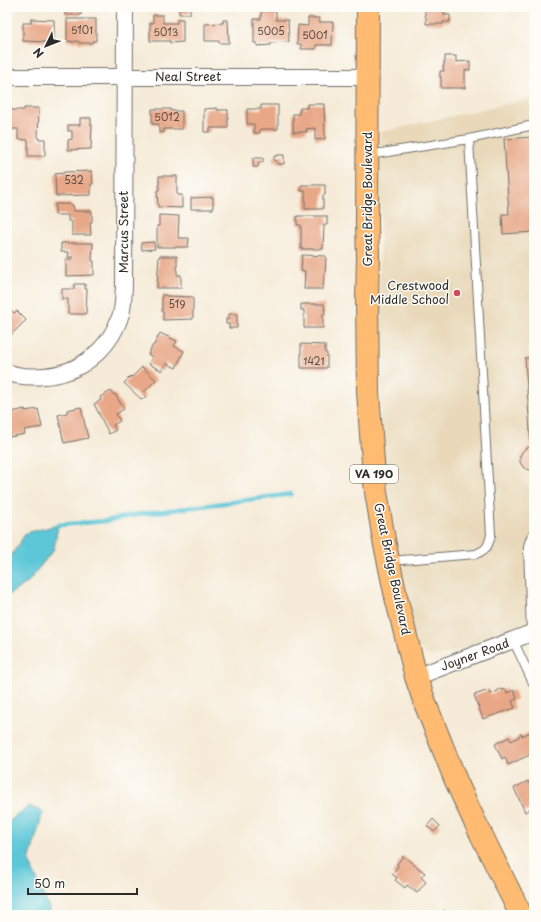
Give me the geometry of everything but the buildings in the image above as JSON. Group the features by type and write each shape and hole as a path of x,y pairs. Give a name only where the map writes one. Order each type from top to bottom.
{"main road":[{"name":"Great Bridge Boulevard","path":"368,7 368,392 376,492 388,561 416,677 456,781 521,915"}],"street":[{"name":"Marcus Street","path":"7,372 26,376 55,376 76,368 87,362 98,352 110,338 120,318 123,306 124,287 125,7"},
{"name":"Neal Street","path":"7,76 368,77"},
{"name":"Joyner Road","path":"416,677 533,633"}],"lane":[{"path":"368,155 469,139 534,125"},
{"path":"388,561 476,554 485,550 489,544 491,535 469,139"},
{"path":"533,633 531,564 528,546 534,533"},
{"path":"513,640 534,685"}],"shaded area":[{"name":"Crestwood Middle School","path":"534,98 534,622 452,653 432,657 421,650 412,636 398,569 380,455 380,132"}],"water":[{"path":"58,525 54,549 27,583 7,596 7,562 26,533"},
{"path":"29,806 43,812 29,861 52,915 7,915 7,823"}],"waterway":[{"path":"58,525 106,521 134,515 291,494"}],"place":[{"name":"Crestwood Middle School","path":"457,293"}]}
